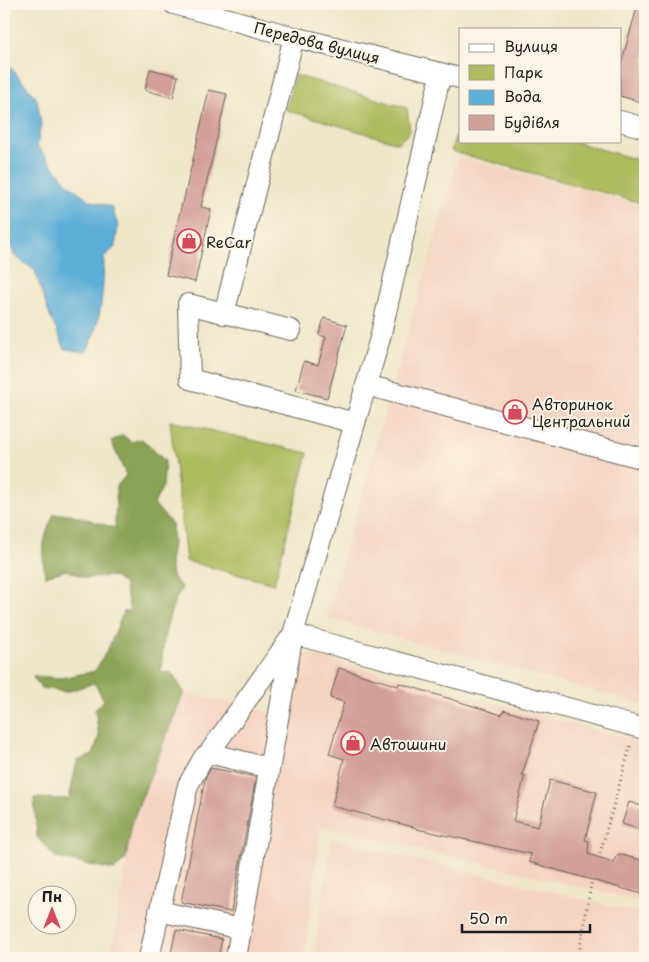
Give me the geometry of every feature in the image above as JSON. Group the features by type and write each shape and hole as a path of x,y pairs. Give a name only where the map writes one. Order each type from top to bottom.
{"street":[{"name":"Передова вулиця","path":"174,4 294,37 451,76"},
{"path":"224,314 294,37"},
{"path":"236,958 293,634 380,338 451,76"},
{"path":"622,122 645,128"},
{"path":"291,330 188,304 190,379 355,423"},
{"path":"366,385 645,459"},
{"path":"293,634 641,728"},
{"path":"149,958 188,785 204,757 209,753 293,634"},
{"path":"209,753 269,768"},
{"path":"160,911 241,928"}],"path":[{"path":"600,853 641,728 645,693"},
{"path":"578,958 592,880"}],"shaded area":[{"name":"Авторинок Центральний","path":"458,157 645,206 645,705 326,618"},
{"path":"305,653 645,743 645,902 321,826 304,958 111,958 132,822 184,692 290,717"},
{"path":"331,839 645,914 645,958 314,958"}],"green space":[{"path":"295,75 407,108 410,132 398,143 286,110"},
{"path":"459,124 459,142 575,142 645,162 645,204 451,151"},
{"path":"170,421 308,453 274,584 186,561"},
{"path":"123,435 131,442 142,439 165,461 163,486 154,504 172,524 173,544 170,561 172,576 182,588 172,608 166,628 161,672 172,673 184,692 132,822 126,859 114,870 56,858 37,837 34,798 69,799 77,761 93,755 99,736 95,710 104,700 94,683 66,692 41,688 32,676 62,678 95,671 108,649 124,611 130,611 124,584 112,576 86,578 67,570 45,576 43,558 45,537 54,514 70,514 115,528 116,487 126,475 111,441"}],"water":[{"path":"4,59 37,99 41,124 37,146 67,183 89,200 112,207 118,226 115,247 104,258 102,294 98,318 86,352 65,349 49,314 35,271 14,255 4,229"}],"building":[{"path":"638,4 645,4 645,103 622,97 622,61"},
{"path":"150,69 178,76 173,98 145,90"},
{"path":"209,90 227,94 201,207 211,209 195,282 166,275"},
{"path":"324,318 347,325 327,398 296,390 304,361 318,365 326,337 319,335"},
{"path":"339,668 398,686 399,683 502,715 504,710 539,721 522,775 525,775 513,821 538,827 550,780 597,792 585,840 589,841 588,854 613,862 618,854 645,861 645,895 529,862 531,854 417,829 332,806 344,759 329,754 344,702 330,698"},
{"path":"211,768 256,777 231,912 181,902 205,779"},
{"path":"629,802 645,807 645,831 622,824"},
{"path":"176,930 222,939 218,958 170,958"}],"place":[{"name":"ReCar","path":"189,241"},
{"name":"Авторинок Центральний","path":"515,412"},
{"name":"Автошини","path":"353,743"}]}
